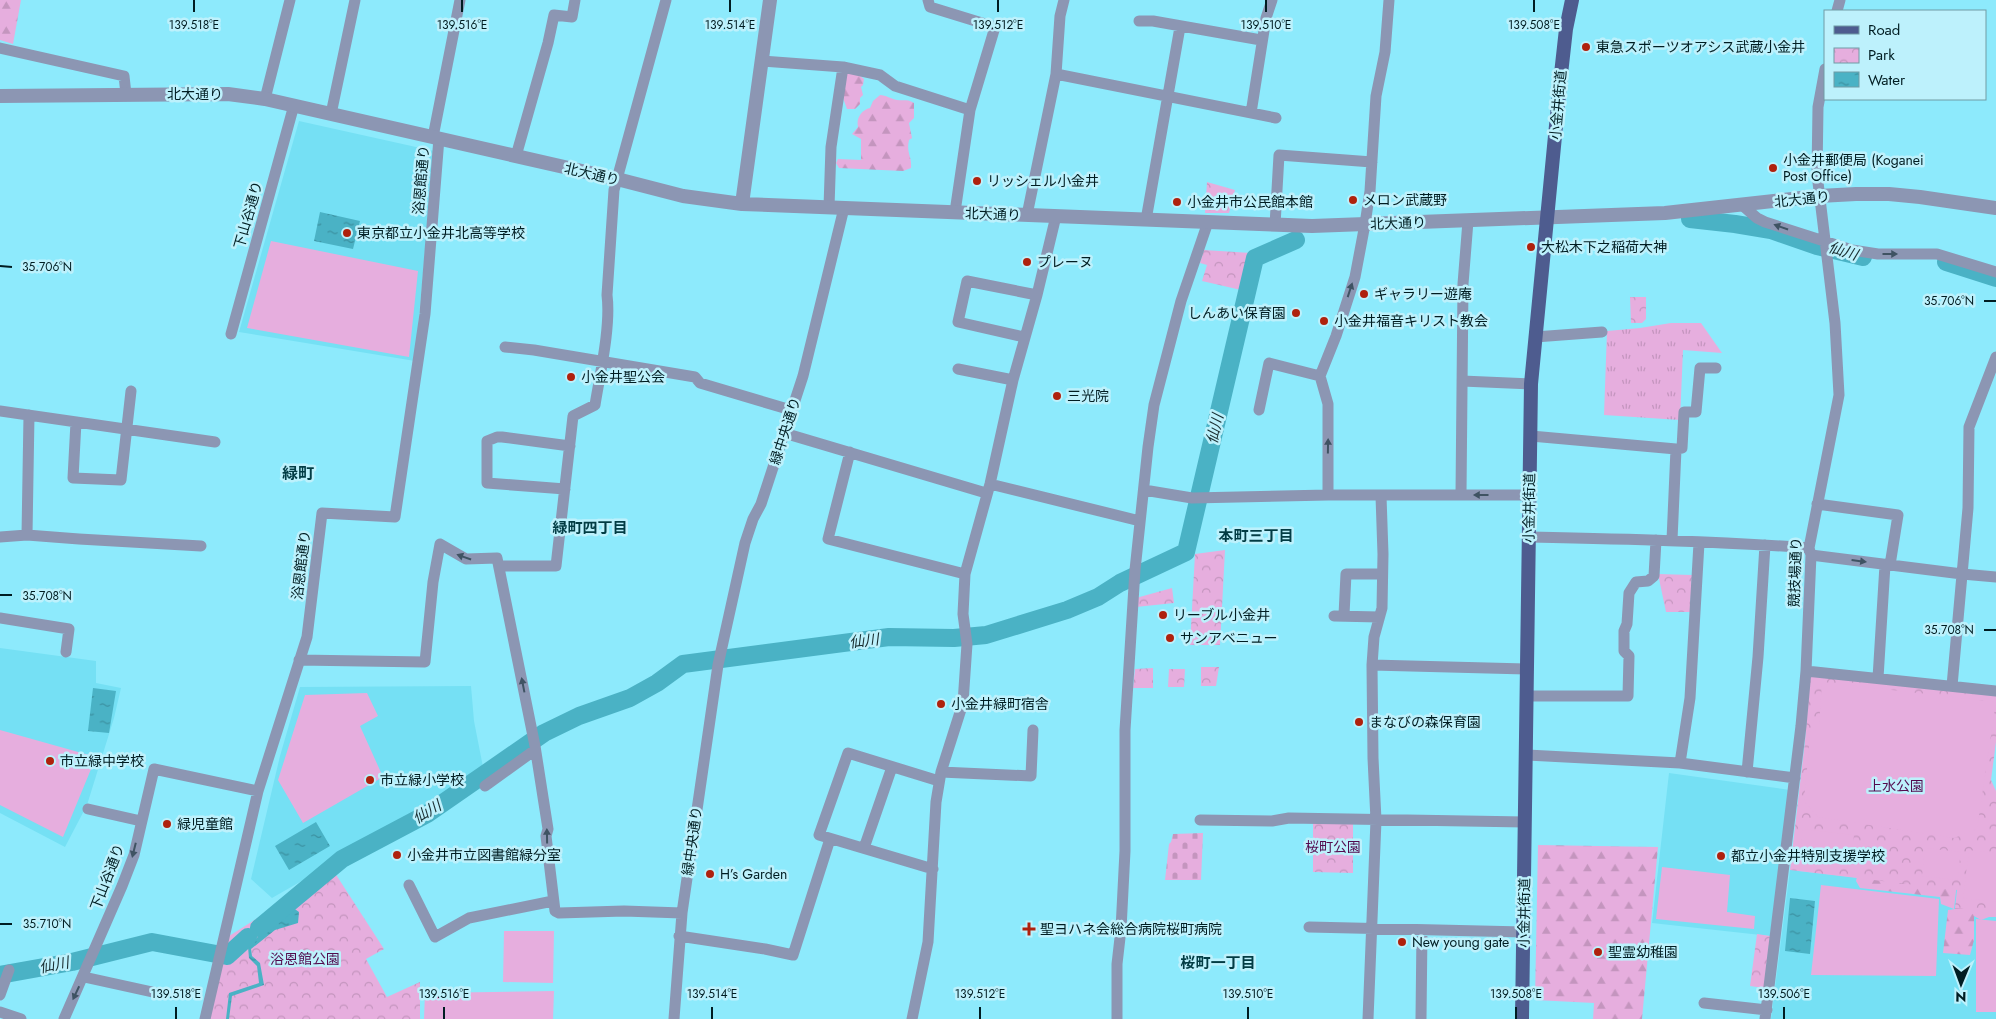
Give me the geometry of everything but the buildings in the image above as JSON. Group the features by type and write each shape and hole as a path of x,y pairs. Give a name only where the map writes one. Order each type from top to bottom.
{"main road":[{"name":"小金井街道","path":"1522,1019 1531,384 1561,74 1566,29 1572,0"}],"street":[{"path":"265,99 290,0"},
{"path":"331,114 355,0"},
{"path":"436,138 460,0"},
{"path":"516,156 554,15 572,17 575,0"},
{"path":"499,566 556,566 573,416 595,405 602,361 608,305 611,225 617,179 666,0"},
{"path":"742,204 770,0"},
{"path":"928,0 930,7 995,27 970,110 955,212"},
{"path":"1027,215 1056,74 1060,16 1064,0"},
{"path":"1250,113 1266,18 1272,0"},
{"path":"1328,495 1328,404 1320,376 1336,336 1355,277 1366,224 1376,96 1385,52 1389,0"},
{"path":"1139,21 1153,21 1262,40"},
{"path":"1146,220 1180,27"},
{"path":"0,48 124,76 126,94"},
{"path":"762,61 843,68 880,75 896,86 970,110"},
{"path":"829,207 831,147 843,68"},
{"name":"競技場通り","path":"1766,1014 1796,778 1806,671 1810,551 1817,504 1839,395 1838,350 1819,196 1816,152 1819,96 1824,73"},
{"path":"1056,74 1276,118"},
{"name":"北大通り","path":"0,96 228,94 265,99 617,179 683,196 742,204 1275,225 1468,221 1665,213 1819,196 1889,194 1948,200 1996,208"},
{"name":"下山谷通り","path":"231,334 294,105"},
{"name":"浴恩館通り","path":"205,1019 258,790 307,637 322,514 395,517 425,314 436,138"},
{"path":"1275,225 1279,155 1372,162"},
{"path":"1742,205 1757,218 1826,248 1878,254 1937,254 1996,272"},
{"name":"緑中央通り","path":"674,1019 679,936 720,651 745,542 753,519 761,504 803,376 844,208"},
{"path":"912,1019 928,942 936,802 940,777 963,703 967,644 964,614 965,574 1056,216"},
{"path":"1461,494 1463,284 1468,221"},
{"path":"1117,1019 1117,964 1121,929 1125,851 1125,730 1134,575 1140,521 1154,405 1181,301 1208,222"},
{"path":"1024,337 958,322 967,281 1037,295"},
{"path":"1535,336 1602,332"},
{"path":"505,348 534,350 695,377 700,383 791,410"},
{"path":"1952,686 1968,508 1969,427 1996,357"},
{"path":"1259,410 1268,363 1320,376"},
{"path":"1531,436 1682,448 1684,412 1696,412 1700,368 1716,368"},
{"path":"958,370 1013,380"},
{"path":"1462,381 1531,384"},
{"path":"76,422 74,478 121,480 131,391"},
{"path":"0,411 215,442"},
{"path":"26,535 29,415"},
{"path":"784,434 988,488 1140,521"},
{"path":"565,490 487,482 487,441 497,436 570,446"},
{"path":"1672,540 1676,449"},
{"path":"850,452 828,539 965,574"},
{"path":"1144,490 1192,498 1328,495 1530,495"},
{"path":"1368,1019 1376,820 1372,665 1374,638 1382,608 1381,496"},
{"path":"1817,504 1898,515 1888,565 1878,678"},
{"path":"0,537 26,535 79,540 202,546"},
{"path":"1529,536 1765,545 1888,565 1996,577"},
{"path":"1527,696 1628,696 1629,656 1624,651 1624,630 1627,624 1629,593 1636,582 1648,581 1654,576 1656,540"},
{"path":"1680,763 1690,698 1699,543"},
{"path":"299,660 425,662 433,582 440,544 466,559 497,558 535,748 548,829 546,836 555,898 553,902 555,911 559,913 624,911 682,913"},
{"path":"1747,772 1758,657 1765,545"},
{"path":"1380,617 1339,616 1346,574 1382,574"},
{"path":"0,618 69,629 66,652"},
{"path":"1372,665 1527,669"},
{"path":"1806,671 1996,691"},
{"path":"933,869 819,835 848,753 892,767 940,777 1031,776 1033,730"},
{"path":"485,786 535,748"},
{"path":"1527,754 1680,763 1796,778"},
{"path":"864,848 892,767"},
{"name":"下山谷通り","path":"64,1019 131,863 154,769 258,790"},
{"path":"88,809 141,820"},
{"path":"1200,820 1272,820 1289,818 1525,822"},
{"path":"679,936 765,949 793,956 830,839"},
{"path":"409,885 434,937 469,918 553,902"},
{"path":"1315,925 1372,929 1524,932"},
{"path":"1421,1019 1422,930"},
{"path":"0,994 9,970"},
{"path":"85,972 157,993"},
{"path":"1704,1003 1766,1014"},
{"path":"0,1012 21,1019"}],"shaded area":[{"name":"東京都立小金井北高等学校","path":"299,121 434,151 415,361 239,332"},
{"name":"市立緑中学校","path":"0,648 96,661 96,683 121,688 114,718 87,805 65,847 0,813"},
{"name":"市立緑小学校","path":"471,686 474,721 483,767 425,810 272,898 251,879 280,756 300,687"},
{"name":"都立小金井特別支援学校","path":"1669,773 1790,790 1770,936 1652,923"},
{"path":"1790,870 1958,889 1956,908 1996,912 1996,1019 1771,1019"}],"green space":[{"path":"0,0 21,0 13,44 0,40"},
{"path":"850,72 858,74 864,79 861,87 863,95 860,98 860,104 855,109 847,109 842,95 845,75"},
{"path":"880,95 914,103 914,118 909,123 912,138 908,144 911,168 903,171 839,168 836,163 838,159 861,160 861,139 852,134 858,127 860,115 870,108 873,101"},
{"path":"1207,182 1235,190 1229,213 1205,213"},
{"path":"271,241 418,271 409,357 247,328"},
{"path":"1204,250 1251,253 1241,290 1202,281 1207,265 1200,263"},
{"path":"1630,297 1646,297 1646,319 1642,323 1631,323"},
{"path":"1671,323 1701,323 1722,353 1683,350 1680,420 1604,415 1607,331"},
{"path":"1225,550 1220,645 1190,645 1195,554"},
{"path":"1658,574 1692,575 1690,612 1666,612"},
{"path":"1172,588 1174,603 1136,607 1136,598"},
{"path":"1201,667 1219,667 1216,686 1201,686"},
{"path":"1153,668 1153,688 1133,688 1135,669"},
{"path":"1169,669 1185,669 1184,687 1168,687"},
{"name":"上水公園","path":"1810,676 1996,696 1996,742 1991,780 1996,791 1996,912 1955,908 1957,890 1790,870 1805,741"},
{"name":"上水公園","path":"1822,682 1996,702 1977,829 1954,838 1818,817 1804,801 1811,726 1819,726"},
{"path":"367,693 378,716 360,726 383,777 303,823 278,780 305,695"},
{"path":"0,730 96,757 63,837 0,805"},
{"name":"桜町公園","path":"1313,822 1353,823 1353,873 1313,872"},
{"path":"1803,829 1854,835 1850,868 1799,862"},
{"path":"1203,833 1201,880 1165,880 1169,844 1173,834"},
{"path":"1538,845 1658,847 1642,1019 1593,1019 1594,1003 1535,1000"},
{"path":"1925,848 1961,852 1957,880 1922,876"},
{"path":"1969,850 1996,853 1996,902 1963,898"},
{"path":"1860,864 1957,882 1954,909 1941,904 1940,897 1860,888 1856,881"},
{"path":"1662,867 1730,875 1727,912 1755,916 1754,929 1656,919"},
{"name":"浴恩館公園","path":"333,870 384,949 366,959 387,997 420,982 420,1019 208,1019 226,938"},
{"path":"1821,885 1939,899 1936,976 1811,975"},
{"path":"1957,899 1996,904 1996,917 1981,920 1974,916 1974,940 1970,955 1943,953 1948,910 1955,909"},
{"path":"1976,919 1996,921 1996,1012 1976,1012"},
{"path":"504,931 554,931 553,983 503,982"},
{"path":"1757,934 1770,936 1764,988 1750,986"},
{"path":"554,991 553,1019 424,1019 425,993"}],"water":[{"path":"320,212 360,221 353,249 314,241"},
{"path":"93,688 116,691 109,733 88,731"},
{"path":"316,822 330,846 289,870 275,846"},
{"path":"1790,898 1815,901 1810,954 1785,951"},
{"path":"289,905 299,912 298,923 275,930 251,949 252,956 260,963 264,985 232,996 229,1019 226,1019 229,993 259,983 257,966 249,958 248,947"}],"waterway":[{"name":"仙川","path":"1690,219 1771,230 1817,246 1863,257"},
{"name":"仙川","path":"259,928 342,859 427,814 544,733 579,716 630,698 657,683 683,664 889,637 954,638 986,635 1067,610 1098,597 1120,583 1186,552 1255,258 1296,240"},
{"name":"仙川","path":"1946,262 1996,278"},
{"name":"仙川","path":"0,975 72,962 152,942 227,956 248,937"}],"place":[{"name":"東急スポーツオアシス武蔵小金井","path":"1586,47"},
{"name":"小金井郵便局 (Koganei Post Office)","path":"1773,168"},
{"name":"リッシェル小金井","path":"977,181"},
{"name":"メロン武蔵野","path":"1353,200"},
{"name":"小金井市公民館本館","path":"1177,202"},
{"name":"東京都立小金井北高等学校","path":"347,233"},
{"name":"大松木下之稲荷大神","path":"1531,247"},
{"name":"プレーヌ","path":"1027,262"},
{"name":"ギャラリー遊庵","path":"1364,294"},
{"name":"しんあい保育園","path":"1296,313"},
{"name":"小金井福音キリスト教会","path":"1324,321"},
{"name":"小金井聖公会","path":"571,377"},
{"name":"三光院","path":"1057,396"},
{"name":"リーブル小金井","path":"1163,615"},
{"name":"サンアベニュー","path":"1170,638"},
{"name":"小金井緑町宿舎","path":"941,704"},
{"name":"まなびの森保育園","path":"1359,722"},
{"name":"市立緑中学校","path":"50,761"},
{"name":"市立緑小学校","path":"370,780"},
{"name":"緑児童館","path":"167,824"},
{"name":"小金井市立図書館緑分室","path":"397,855"},
{"name":"都立小金井特別支援学校","path":"1721,856"},
{"name":"H’s Garden","path":"710,874"},
{"name":"聖ヨハネ会総合病院桜町病院","path":"1029,929"},
{"name":"New young gate","path":"1402,942"},
{"name":"聖霊幼稚園","path":"1598,952"}],"district":[{"name":"緑町","path":"298,473"},
{"name":"緑町四丁目","path":"590,528"},
{"name":"本町三丁目","path":"1256,536"},
{"name":"桜町一丁目","path":"1218,963"}]}
